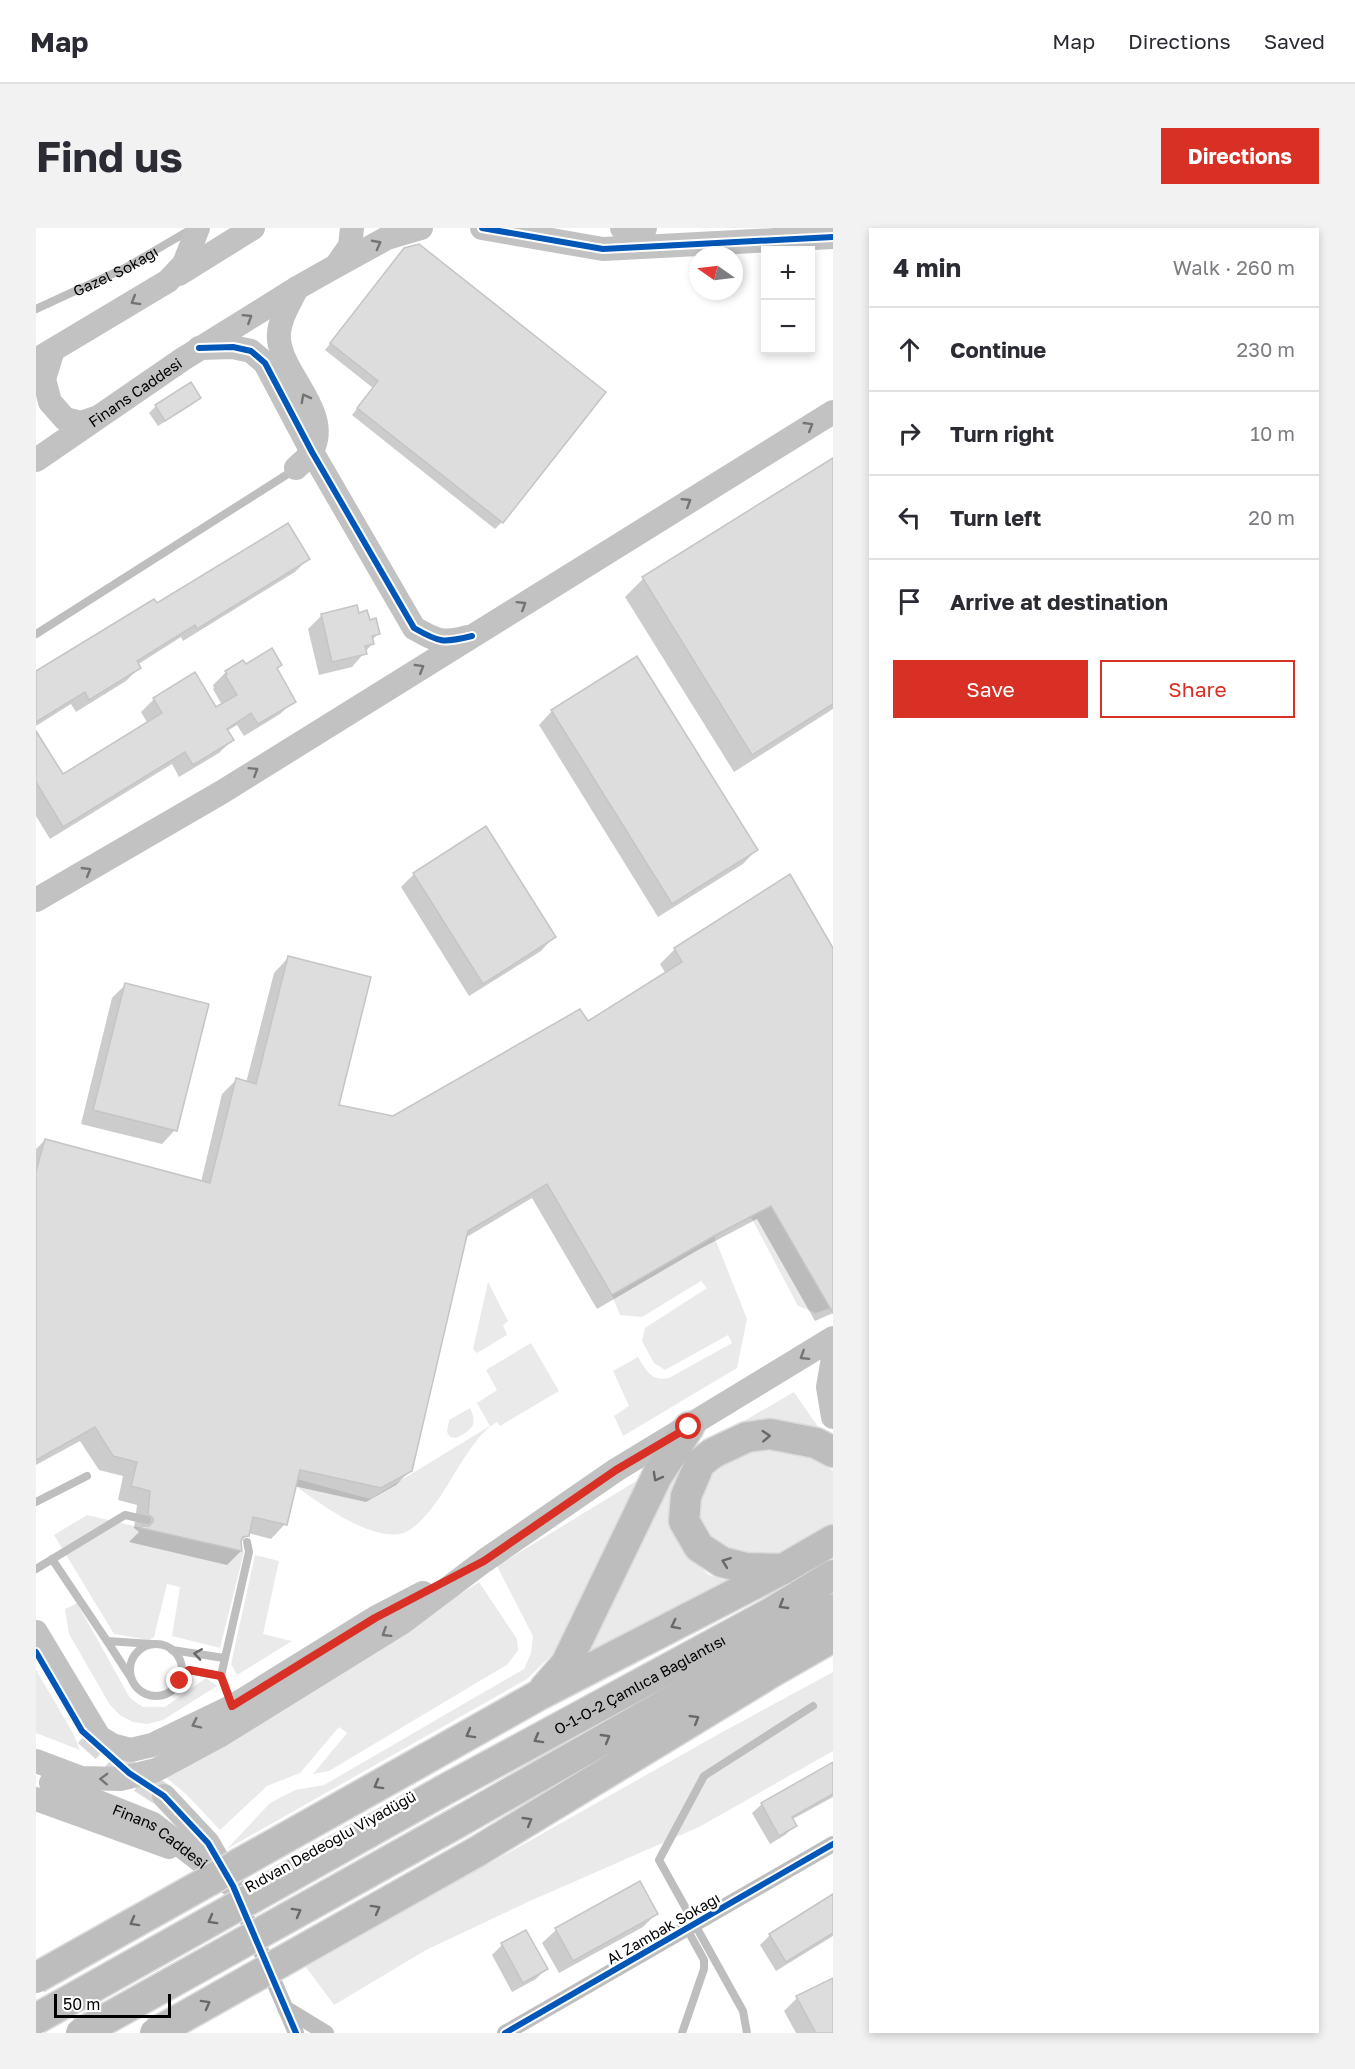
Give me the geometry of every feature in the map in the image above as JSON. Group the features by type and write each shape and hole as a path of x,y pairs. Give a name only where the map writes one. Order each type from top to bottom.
{"highway":[{"path":"539,1695 566,1664 657,1476 689,1427"},
{"path":"783,1569 746,1568 722,1562 699,1547 684,1521 686,1496 696,1472 700,1463 714,1453 747,1437 770,1434 793,1437 816,1443 833,1452"},
{"path":"36,1978 539,1695 783,1569 833,1540"},
{"name":"O-1-O-2 Çamlıca Bağlantısı","path":"446,1789 769,1614 833,1575"},
{"name":"O-1-O-2 Çamlıca Bağlantısı","path":"81,2033 833,1609"},
{"path":"155,2033 478,1851 833,1637"},
{"path":"772,1672 833,1655"},
{"name":"Rıdvan Dedeoğlu Viyadüğü","path":"36,2019 446,1789"}],"street":[{"path":"168,281 184,264 198,228"},
{"path":"97,417 81,423 65,419 50,402 44,379 44,355 253,228"},
{"path":"336,266 350,246 352,228"},
{"path":"309,457 317,430 311,409 284,359 278,338 283,317 297,288 387,238 421,228"},
{"path":"482,228 603,249 833,237"},
{"path":"622,228 645,228"},
{"name":"Finans Caddesi","path":"36,460 200,348 297,288"},
{"path":"200,348 233,347 251,351 266,363 309,457 414,628 430,638 447,642 472,636"},
{"path":"36,900 222,792 833,412"},
{"path":"36,1761 81,1778 120,1779 156,1770 219,1736 403,1622 484,1561 616,1470 833,1338"},
{"path":"833,1358 828,1387 833,1417"},
{"path":"36,1632 99,1737 112,1745 131,1750 152,1745 232,1706 375,1618 484,1561"},
{"path":"36,1652 82,1731"},
{"name":"Finans Caddesi","path":"36,1777 153,1824 194,1856"},
{"path":"164,1796 208,1843 233,1886 296,2033"},
{"name":"Finans Caddesi","path":"36,1798 194,1856"},
{"name":"Al Zambak Sokağı","path":"505,2033 833,1844"},
{"path":"194,1856 233,1886"},
{"path":"285,2008 326,2033"}],"lane":[{"name":"Gazel Sokağı","path":"36,309 125,268 193,228"},
{"path":"36,634 309,457"},
{"path":"36,1502 87,1476"},
{"path":"36,1569 125,1515 147,1520"},
{"path":"232,1706 221,1676 249,1552 247,1542"},
{"path":"52,1559 134,1683 145,1694 161,1696 175,1688 182,1674 182,1665 172,1650"},
{"path":"107,1641 155,1644 172,1650 225,1658"},
{"path":"134,1683 131,1667 133,1658 147,1646 155,1644"},
{"path":"182,1674 189,1670 221,1676"},
{"path":"682,2033 701,1978 704,1960 659,1860 704,1776 813,1706"},
{"path":"690,1927 743,2011 747,2033"},
{"path":"701,1978 714,1973 723,1976"}],"shaded area":[{"path":"771,1206 830,1308 816,1313 798,1306 751,1217"},
{"path":"714,1236 747,1319 737,1368 623,1436 614,1416 629,1406 613,1371 638,1357 653,1377 669,1378 732,1343 728,1335 665,1370 654,1363 642,1341 645,1328 707,1288 701,1281 642,1317 620,1315 612,1295"},
{"path":"488,1282 508,1321 503,1325 507,1335 477,1353 473,1349"},
{"path":"531,1343 559,1391 500,1426 497,1422 486,1430 469,1451 433,1507 411,1529 399,1534 384,1534 367,1529 333,1512 293,1484 297,1479 370,1499 490,1426 477,1403 497,1390 486,1370"},
{"path":"794,1392 821,1431 764,1421 737,1425"},
{"path":"470,1408 473,1423 470,1429 456,1438 450,1437 447,1432 449,1420"},
{"path":"781,1447 807,1452 833,1471 833,1526 786,1554 733,1554 713,1542 700,1516 702,1488 716,1467 743,1451"},
{"path":"679,1469 673,1498 674,1529 689,1557 709,1575 734,1583 582,1660"},
{"path":"646,1475 559,1648 527,1679 227,1849 270,1803 295,1790 324,1785 524,1669 531,1653 533,1636 497,1566"},
{"path":"87,1515 244,1552 220,1648 172,1636 180,1587 167,1584 154,1637 149,1640 114,1634 54,1535"},
{"path":"255,1555 279,1561 263,1634 292,1641 237,1675 231,1664"},
{"path":"479,1582 517,1639 518,1650 508,1664 329,1771 313,1774 347,1733 339,1727 300,1773 267,1786 220,1830 186,1794 163,1775 361,1657"},
{"path":"77,1603 130,1698 143,1707 165,1707 206,1678 217,1686 163,1720 147,1724 133,1722 121,1716 110,1705 69,1634 65,1609"},
{"path":"36,1670 73,1733 80,1750 36,1733"},
{"path":"833,1672 833,1751 699,1827 530,1901 426,1950 334,2005 306,1967 717,1735"}],"building":[{"path":"419,244 606,392 503,523 357,408 378,381 330,343 404,248"},
{"path":"191,382 201,398 165,421 155,405"},
{"path":"833,458 833,704 752,755 642,577"},
{"path":"288,523 310,559 197,629 195,625 137,661 141,668 89,700 85,692 36,722 36,671 154,599 157,603"},
{"path":"357,605 359,613 367,610 370,620 376,618 380,634 372,636 374,644 365,646 367,654 332,662 321,614"},
{"path":"272,648 282,665 277,668 296,702 258,724 251,713 227,729 234,740 193,765 185,752 63,827 36,782 36,731 63,774 162,713 153,698 195,672 216,707 237,695 225,671 243,660 246,664"},
{"path":"637,656 758,850 672,904 551,710"},
{"path":"486,826 556,937 483,984 413,873"},
{"path":"790,874 833,948 833,1313 771,1206 612,1295 547,1184 468,1231 412,1471 381,1488 300,1470 287,1525 253,1517 249,1536 243,1537 241,1541 242,1551 141,1528 149,1526 153,1518 148,1514 150,1491 131,1486 137,1462 113,1456 95,1427 36,1460 36,1171 45,1139 210,1183 236,1078 256,1084 288,956 371,977 339,1105 393,1116 580,1009 588,1021 682,962 674,948"},
{"path":"125,983 209,1004 177,1131 93,1110"},
{"path":"833,1762 833,1794 792,1817 797,1826 779,1836 761,1803"},
{"path":"640,1881 658,1914 573,1961 555,1928"},
{"path":"833,1894 833,1933 786,1962 769,1934"},
{"path":"526,1930 548,1969 523,1983 501,1943"},
{"path":"833,1978 833,2033 816,2033 796,1996"}],"tunnel":[{"path":"86,1734 129,1773 164,1796"}],"cycle path":[{"path":"482,228 603,249 833,237"},
{"path":"199,348 233,347 251,351 265,363 312,452 414,628 430,637 442,640 472,636"},
{"path":"36,1652 82,1731 129,1773 164,1796 208,1843 233,1886 296,2033"},
{"path":"505,2033 833,1844"}],"route":[{"path":"180,1681 182,1674 189,1670 221,1676 232,1706 375,1618 484,1561 616,1470 689,1427"}]}
